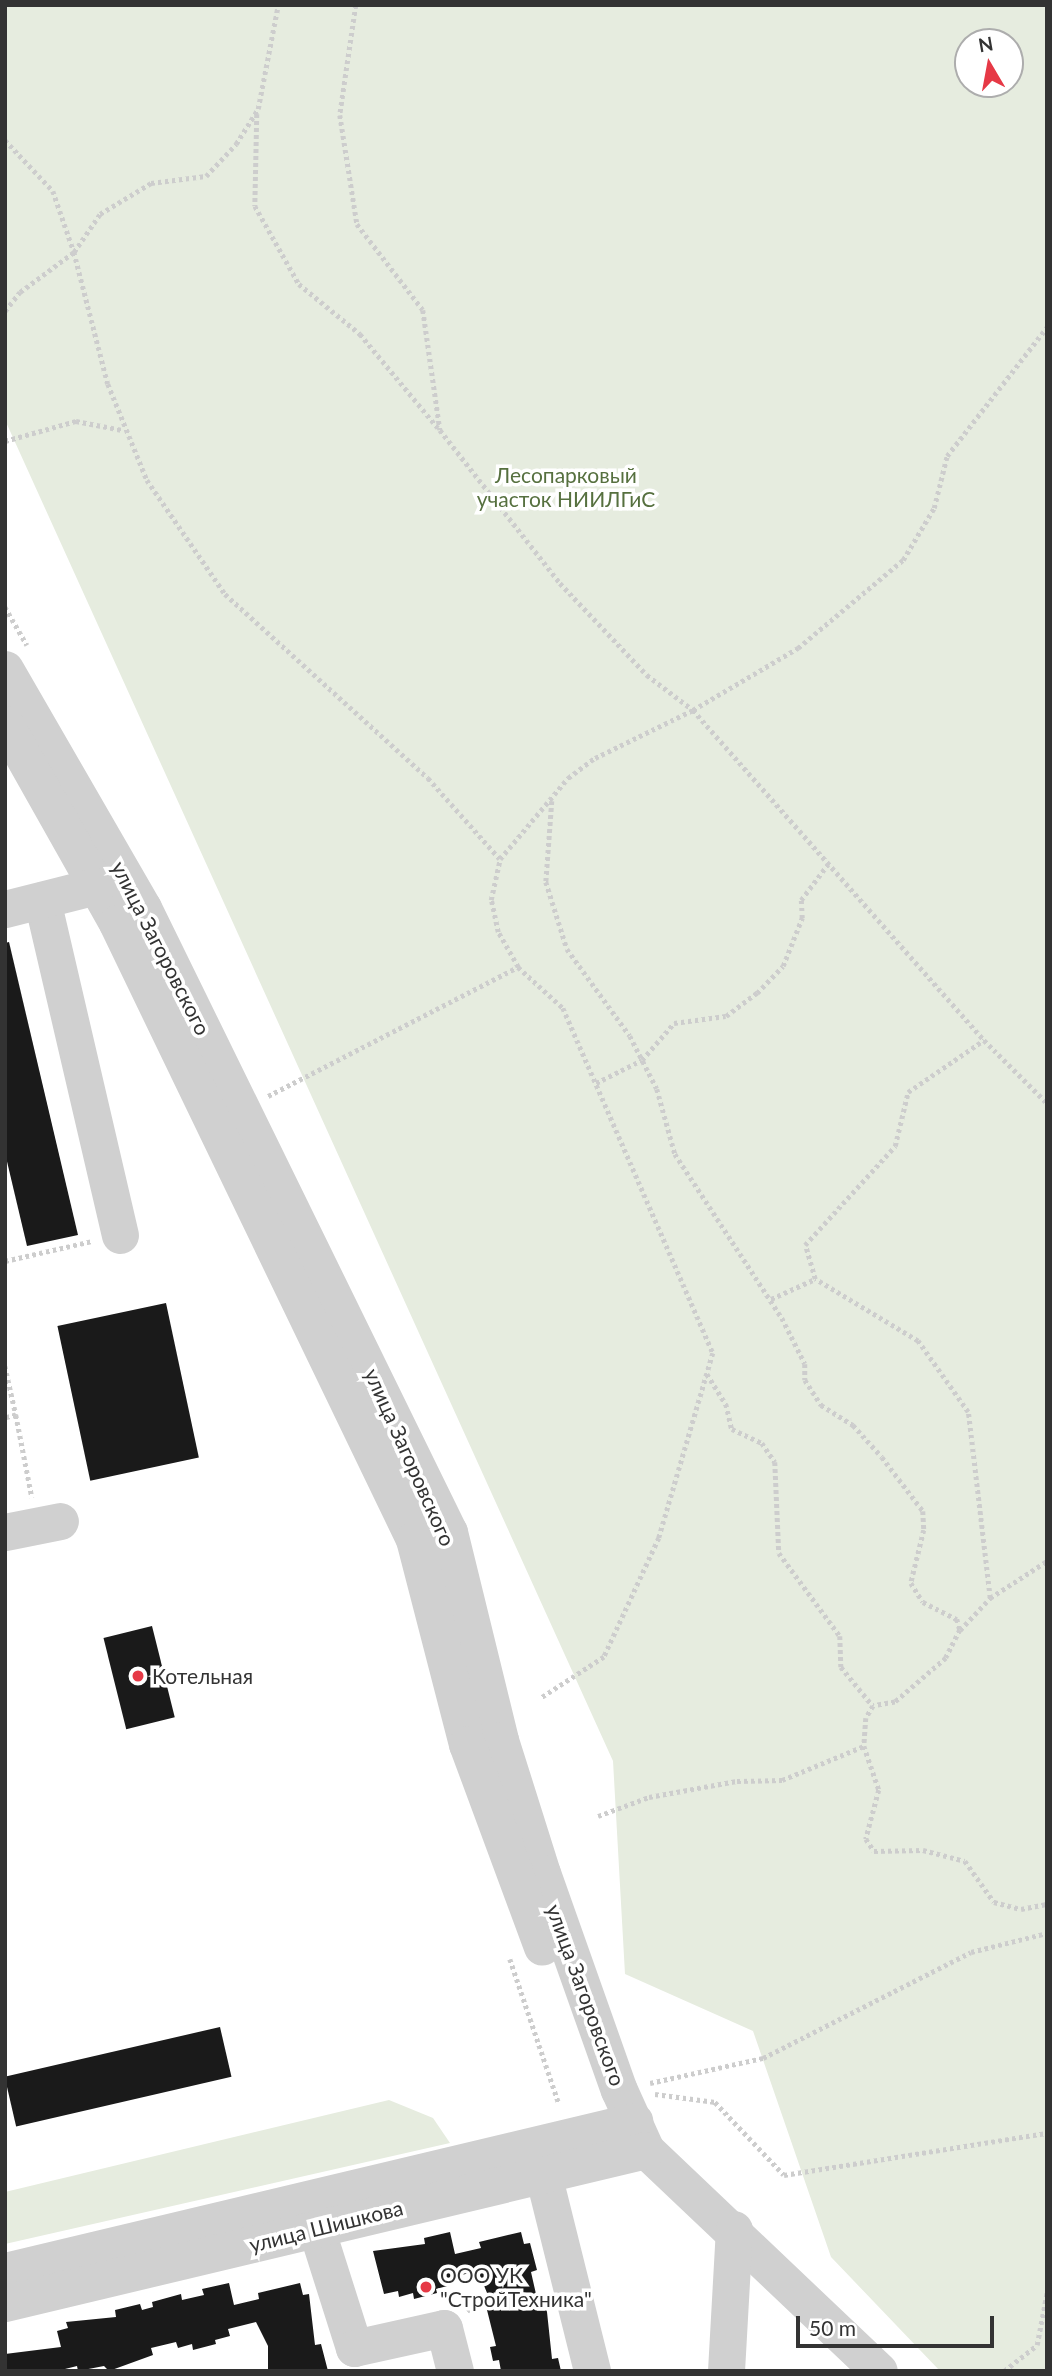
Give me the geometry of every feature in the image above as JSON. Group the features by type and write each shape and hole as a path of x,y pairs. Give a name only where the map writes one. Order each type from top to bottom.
{"street":[{"name":"улица Загоровского","path":"5,669 143,908 449,1532 500,1740 628,2128"},
{"name":"улица Загоровского","path":"5,724 96,886 414,1539 467,1744 596,2095 846,2371"},
{"path":"5,909 96,886"},
{"path":"42,900 120,1235"},
{"name":"улица Шишкова","path":"5,2303 543,2174 628,2128"},
{"name":"улица Шишкова","path":"5,2271 628,2128"},
{"path":"543,2174 592,2371"},
{"path":"316,2228 354,2348 444,2328 455,2371"},
{"name":"улица Загоровского","path":"733,2244 879,2371"},
{"path":"733,2244 733,2364"}],"path":[{"path":"278,5 258,109 253,151 255,206 299,284 359,334 440,430 560,583 647,675 693,710 984,1040 1047,1103"},
{"path":"356,5 340,115 357,224 423,310 440,430"},
{"path":"5,311 20,292 74,252 100,214 150,183 206,176 236,144 258,109"},
{"path":"5,140 53,191 74,252 123,430 146,480 225,594 428,778 500,859"},
{"path":"541,1698 604,1657 659,1538 713,1353 563,1008 518,967 498,932 491,900 500,859 552,801 568,778 595,758 693,710 798,648 903,560 933,508 947,456 1047,327"},
{"path":"5,441 76,421 123,430"},
{"path":"552,801 546,882 549,903 567,949 630,1036 657,1089 675,1154 771,1299 805,1364 805,1380 821,1405 853,1425 923,1511 924,1530 911,1583 923,1602 957,1619 960,1630"},
{"path":"596,1083 642,1060 674,1023 726,1016 757,993 783,966 802,918 801,900 828,864"},
{"path":"300,1077 518,967"},
{"path":"984,1040 908,1092 895,1146 805,1245 815,1279 918,1342 968,1412 990,1598"},
{"path":"5,1261 120,1235"},
{"path":"771,1299 815,1279"},
{"path":"5,1366 34,1526"},
{"path":"707,1374 726,1405 732,1429 762,1443 775,1462 779,1553 840,1636 841,1667 873,1706"},
{"path":"5,1418 16,1415"},
{"path":"1047,1560 990,1598 960,1630 946,1658 923,1681 895,1702 873,1706 866,1718 864,1746 879,1790 866,1839 874,1850 944,1854 965,1860 994,1902 1021,1909 1047,1904"},
{"path":"598,1816 649,1797 737,1781 782,1780 864,1746"},
{"path":"628,2128 971,1952 1047,1933"},
{"path":"510,1956 559,2104"},
{"path":"628,2128 715,2102 784,2175 1047,2133"},
{"path":"1003,2371 1037,2345 1047,2292"}],"green space":[{"name":"Лесопарковый участок НИИЛГиС","path":"5,5 1047,5 1047,2371 940,2371 831,2257 753,2031 625,1974 613,1761 5,420"},
{"path":"389,2100 433,2118 450,2143 5,2244 5,2192"}],"building":[{"path":"9,942 78,1235 27,1246 5,1153 5,943"},
{"path":"166,1303 199,1458 90,1481 57,1326"},
{"name":"Котельная","path":"152,1626 175,1717 126,1729 103,1638"},
{"path":"220,2027 231,2077 16,2126 5,2077"},
{"path":"450,2232 455,2254 481,2248 479,2242 521,2232 524,2244 530,2243 537,2270 531,2272 536,2294 542,2293 552,2359 558,2358 561,2371 501,2371 499,2360 493,2361 490,2347 496,2346 486,2306 492,2305 478,2271 449,2278 451,2285 436,2289 437,2293 414,2299 413,2293 399,2297 398,2291 384,2294 373,2251 425,2244 424,2238"},
{"path":"229,2283 234,2305 259,2299 258,2293 300,2283 303,2295 309,2294 315,2345 321,2344 328,2371 268,2371 268,2346 256,2322 228,2329 230,2336 215,2340 216,2344 193,2350 192,2344 178,2348 176,2342 151,2348 153,2355 109,2371 104,2366 78,2371 77,2366 57,2371 5,2371 5,2354 61,2347 57,2331 68,2328 66,2322 116,2317 115,2310 140,2304 142,2310 153,2307 152,2302 181,2294 182,2300 204,2295 202,2289"}],"place":[{"name":"Котельная","path":"138,1676"},
{"name":"ООО УК \"СтройТехника\"","path":"426,2287"}]}
